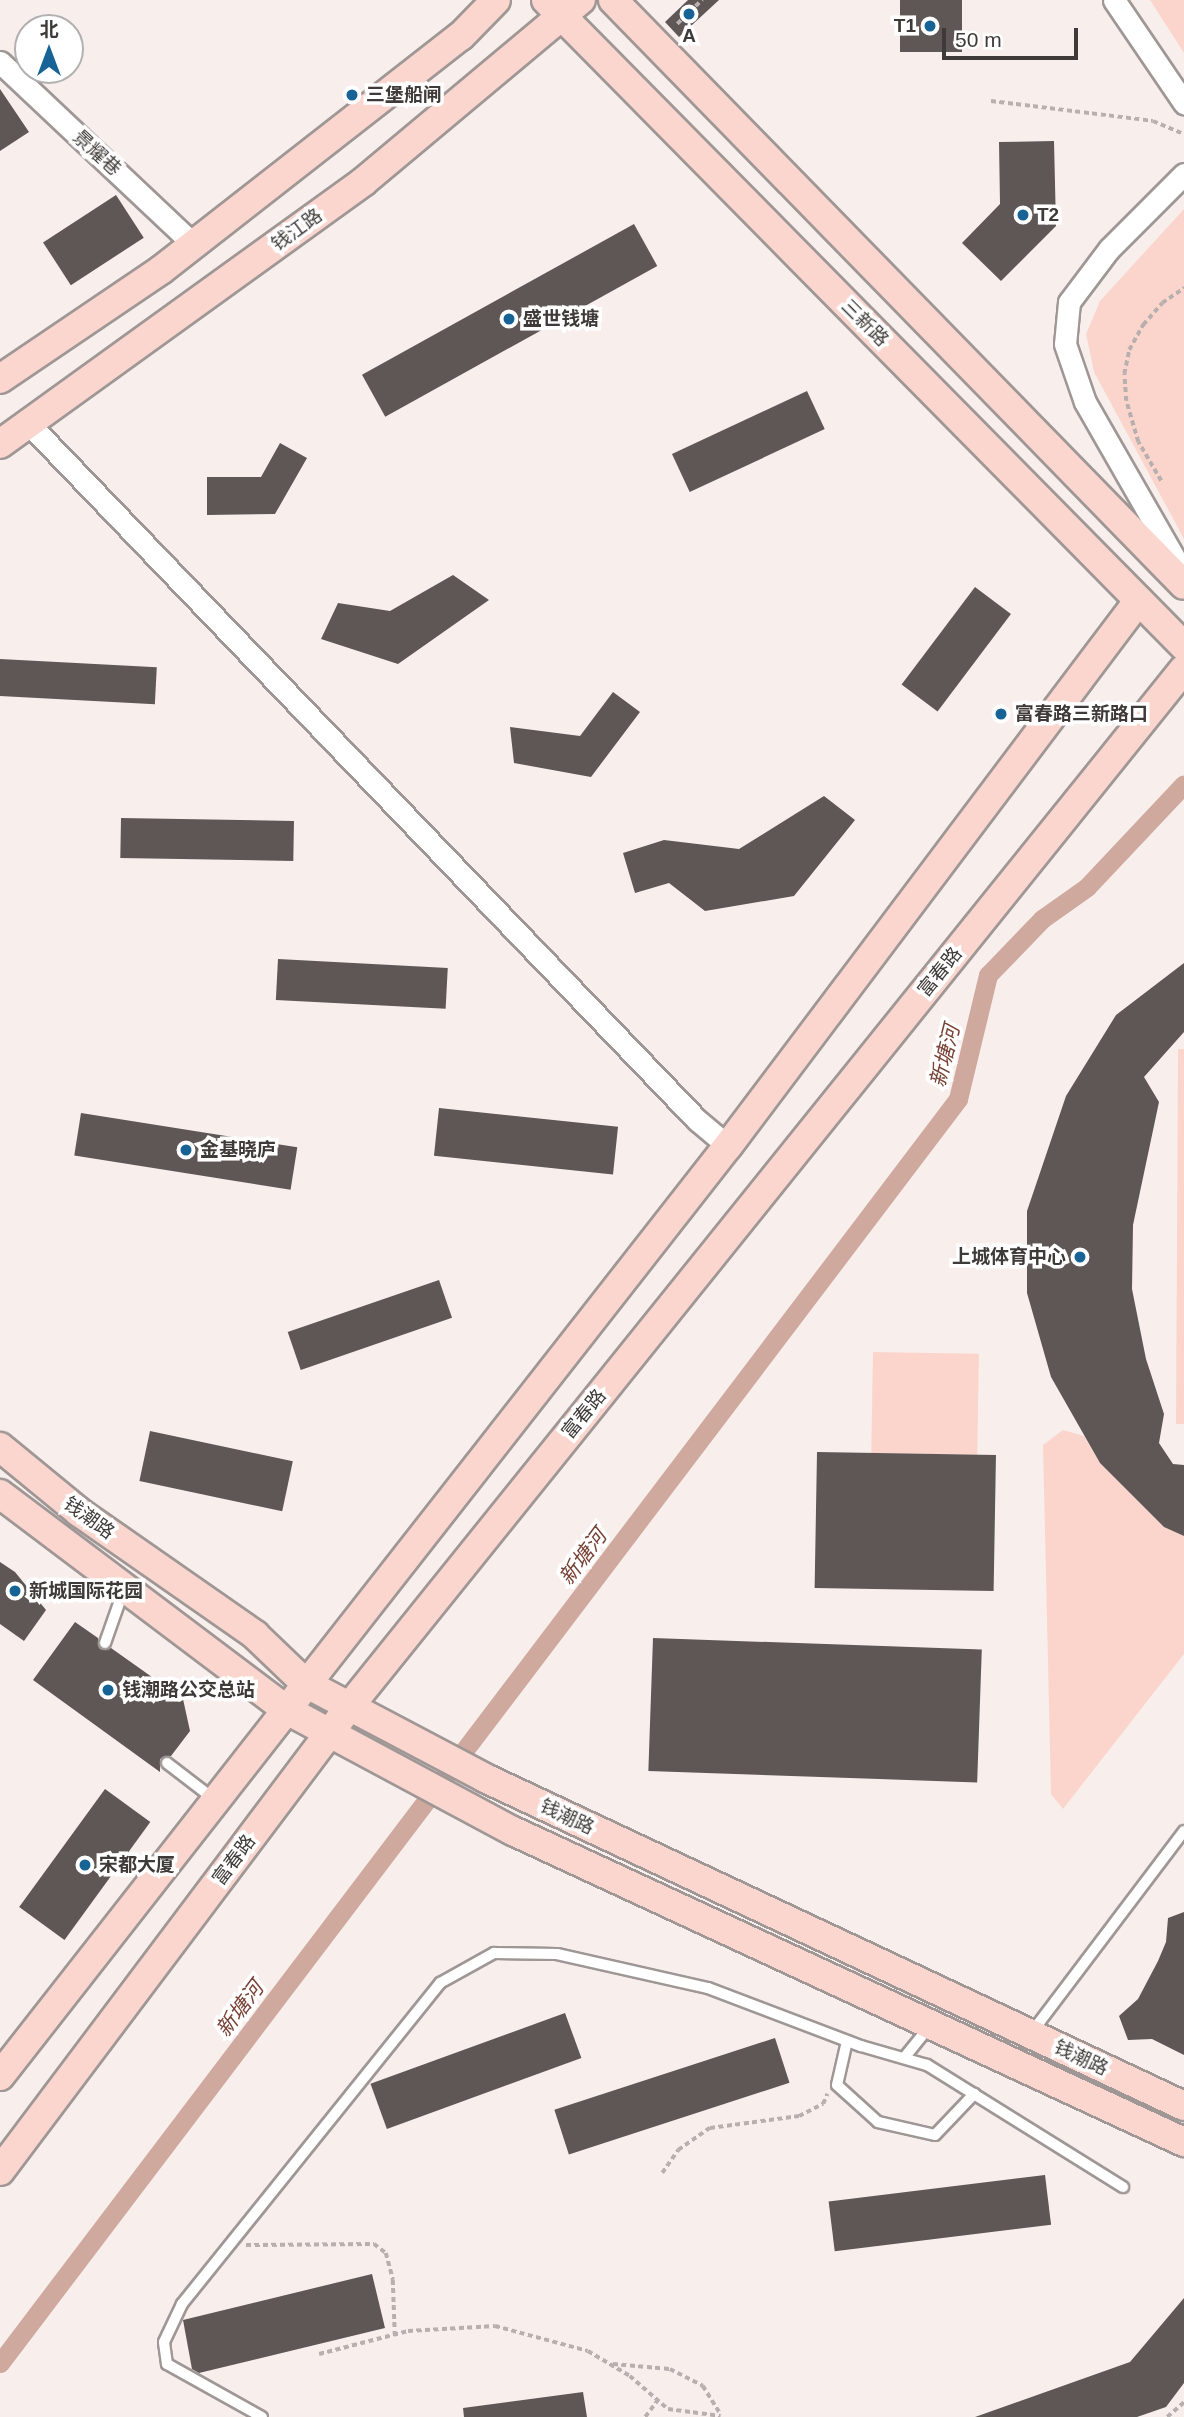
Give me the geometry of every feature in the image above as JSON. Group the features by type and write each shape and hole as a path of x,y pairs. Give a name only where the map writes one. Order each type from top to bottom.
{"main road":[{"path":"0,379 194,245 461,36 496,0"},
{"path":"613,0 1184,585"},
{"name":"钱江路","path":"0,444 30,425 363,182 564,6"},
{"name":"三新路","path":"564,6 1184,646"},
{"path":"0,2076 728,1146 1139,600 1184,599"},
{"name":"富春路","path":"0,2171 349,1707 1184,668"},
{"name":"钱潮路","path":"0,1447 79,1512 256,1635 305,1683 485,1778 1184,2106"},
{"name":"钱潮路","path":"0,1494 285,1709 465,1805 1184,2142"}],"street":[{"path":"1114,0 1184,103"},
{"name":"景耀巷","path":"0,62 194,245"},
{"path":"1184,174 1109,249 1069,302 1065,344 1084,402 1184,575"},
{"path":"30,425 697,1121 728,1146"}],"lane":[{"path":"105,1643 124,1589"},
{"path":"167,1763 215,1798"},
{"path":"1030,2034 1184,1831"},
{"path":"262,2417 167,2364 164,2342 183,2304 440,1983 494,1953 557,1954 708,1988 847,2041 927,2065 1123,2187"},
{"path":"904,2058 930,2024"},
{"path":"847,2041 837,2085 878,2122 935,2135 974,2094"}],"path":[{"path":"677,24 702,0"},
{"path":"991,101 1153,121 1184,134"},
{"path":"1161,481 1138,442 1126,401 1129,350 1162,303 1184,288"},
{"path":"662,2173 678,2150 710,2128 799,2116 823,2104 829,2088"},
{"path":"229,2246 374,2244 386,2253 393,2280 395,2335"},
{"path":"319,2354 395,2335 495,2326 589,2351 668,2409 721,2416"},
{"path":"610,2364 670,2369 704,2386 721,2416"},
{"path":"645,2417 658,2400"},
{"path":"1167,2417 1184,2402"}],"shaded area":[{"path":"1150,0 1184,0 1184,53"},
{"path":"1184,209 1184,539 1094,372 1086,334 1100,301"},
{"path":"1178,1049 1184,1049 1184,1424 1176,1424"},
{"path":"873,1352 979,1354 977,1455 871,1453"},
{"path":"1063,1430 1084,1436 1100,1463 1164,1527 1184,1536 1184,1654 1063,1809 1051,1794 1043,1445"}],"building":[{"name":"A","path":"688,0 719,0 679,37 665,22"},
{"name":"T1","path":"900,0 962,0 962,52 900,52"},
{"path":"0,89 29,132 0,151"},
{"name":"T2","path":"1054,141 1056,226 1001,281 962,243 1000,204 999,142"},
{"path":"116,195 144,238 71,285 43,242"},
{"name":"盛世钱塘","path":"634,224 657,266 385,417 362,375"},
{"path":"807,391 825,429 690,492 672,454"},
{"path":"280,443 307,458 275,514 207,515 207,477 261,477"},
{"path":"453,575 489,600 398,664 321,639 338,603 390,611"},
{"path":"975,587 1011,614 938,712 902,684"},
{"path":"0,659 157,667 155,704 0,696"},
{"path":"613,692 640,712 591,777 514,763 510,727 580,736"},
{"path":"824,796 855,820 794,896 705,911 669,883 635,893 623,853 664,840 739,849"},
{"path":"121,818 294,821 293,861 120,858"},
{"path":"278,959 448,968 446,1009 276,1000"},
{"name":"上城体育中心","path":"1184,963 1184,1032 1144,1077 1159,1102 1133,1225 1132,1289 1146,1359 1164,1414 1159,1443 1173,1464 1184,1465 1184,1536 1164,1527 1100,1463 1051,1377 1027,1293 1027,1211 1066,1096 1116,1015"},
{"path":"439,1108 618,1127 613,1175 434,1156"},
{"name":"金基晓庐","path":"81,1113 297,1147 291,1190 74,1155"},
{"path":"439,1280 452,1318 301,1370 288,1332"},
{"path":"150,1431 293,1461 282,1511 139,1481"},
{"path":"817,1452 996,1455 994,1591 815,1588"},
{"name":"新城国际花园","path":"0,1562 15,1572 46,1610 24,1641 0,1624"},
{"name":"钱潮路公交总站","path":"75,1622 98,1638 100,1649 111,1648 183,1699 190,1731 171,1756 160,1759 160,1772 33,1680"},
{"path":"653,1638 982,1649 977,1782 648,1771"},
{"name":"宋都大厦","path":"105,1789 150,1822 64,1940 19,1907"},
{"path":"1184,1912 1184,2055 1152,2039 1128,2040 1119,2016 1138,1999 1158,1961 1166,1942 1168,1918"},
{"path":"565,2013 581,2058 387,2129 370,2084"},
{"path":"775,2038 790,2083 569,2154 554,2110"},
{"path":"1045,2175 1051,2225 835,2251 829,2202"},
{"path":"372,2274 385,2328 199,2373 192,2369 183,2320"},
{"path":"1184,2298 1184,2383 1166,2407 1137,2417 975,2417 1130,2362"},
{"path":"583,2392 587,2417 464,2417 463,2408"}],"waterway":[{"name":"新塘河","path":"0,2363 958,1099 988,975 1042,919 1087,887 1184,784"}],"place":[{"name":"A","path":"689,14"},
{"name":"T1","path":"930,26"},
{"name":"三堡船闸","path":"352,95"},
{"name":"T2","path":"1023,215"},
{"name":"盛世钱塘","path":"509,319"},
{"name":"富春路三新路口","path":"1001,714"},
{"name":"金基晓庐","path":"186,1150"},
{"name":"上城体育中心","path":"1080,1257"},
{"name":"新城国际花园","path":"15,1591"},
{"name":"钱潮路公交总站","path":"108,1690"},
{"name":"宋都大厦","path":"85,1865"}]}
